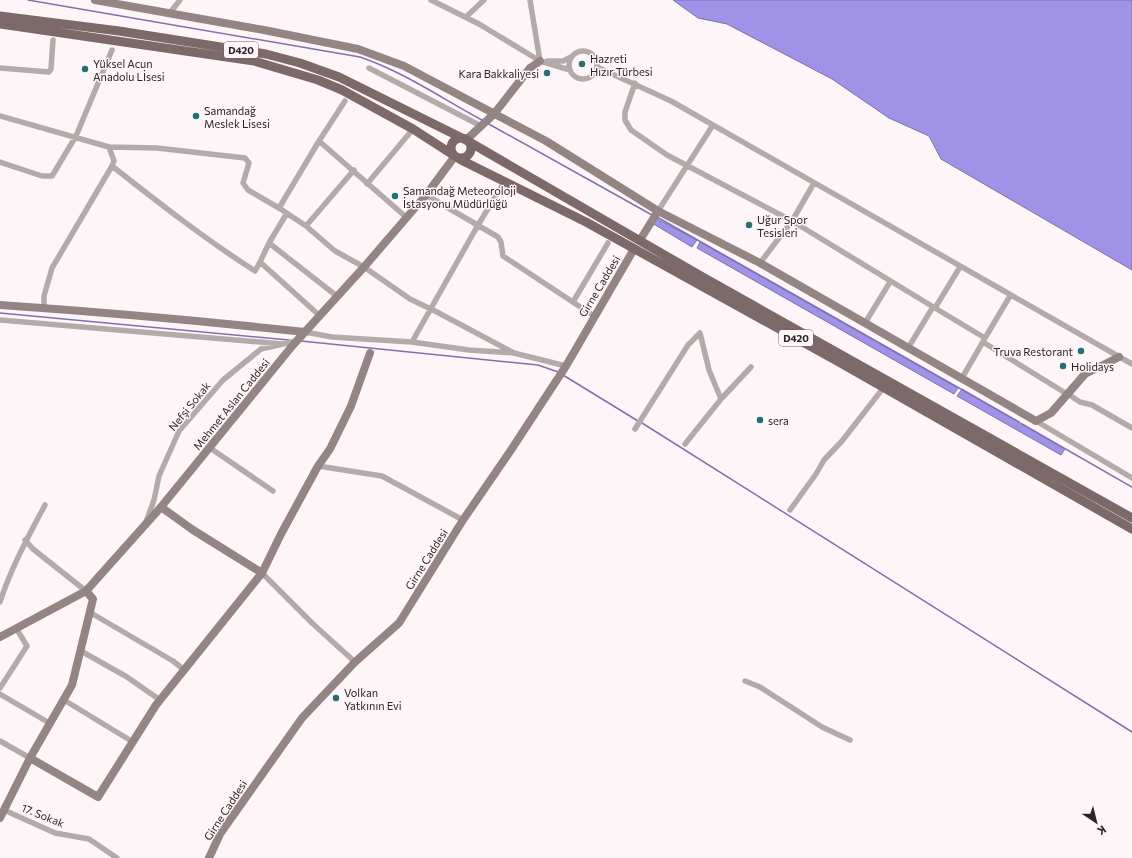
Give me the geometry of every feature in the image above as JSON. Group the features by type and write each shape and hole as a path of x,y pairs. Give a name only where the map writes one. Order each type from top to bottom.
{"main road":[{"name":"D420","path":"0,16 135,33 266,54 300,63 338,77 466,140 1132,518"},
{"name":"D420","path":"0,24 254,61 318,80 342,90 413,129 455,156 634,249 884,387 1132,529"},
{"path":"460,139 466,140 470,145 469,154 464,158 455,156 452,151 453,143 460,139"}],"street":[{"path":"95,0 264,30 358,49 404,66 546,141 658,211 760,263 962,378 1132,478"},
{"path":"169,14 180,0"},
{"path":"431,0 466,17 540,62 570,70 576,77 585,79 593,75 597,67 596,57 588,51 579,51 563,61 540,62 530,68 494,114 466,140"},
{"path":"466,17 484,0"},
{"path":"530,0 540,62"},
{"path":"0,68 49,72 51,68 53,40"},
{"path":"0,162 42,176 52,176 76,136 112,50"},
{"path":"570,70 569,66 571,57"},
{"path":"597,67 635,84 713,125 1010,296 1132,364"},
{"path":"369,68 481,126"},
{"path":"635,84 625,112 625,120 628,126 667,156 687,165 792,221 934,308 1080,402 1092,405 1132,428"},
{"path":"279,208 345,101"},
{"path":"0,116 76,136 109,147 157,148 245,158 248,163 243,183 248,190 287,213 306,226 335,251 364,267 410,299 430,308 514,353"},
{"path":"640,240 713,125"},
{"path":"367,184 413,129"},
{"path":"319,141 406,217"},
{"path":"44,308 44,296 52,268 112,166 114,161 109,147"},
{"name":"Mehmet Aslan Caddesi","path":"0,637 86,591 161,507 292,345 298,341 426,195 455,156"},
{"path":"112,166 218,247 255,271 269,243 287,213"},
{"path":"306,226 354,170"},
{"path":"412,342 430,308 505,181"},
{"path":"760,263 792,221 814,183"},
{"path":"426,195 501,240 503,256 594,316"},
{"path":"269,243 338,296"},
{"path":"573,302 608,243"},
{"name":"Girne Caddesi","path":"209,858 220,834 302,718 355,662 399,623 463,520 566,366 634,249"},
{"path":"260,262 320,316"},
{"path":"908,348 960,267"},
{"path":"865,323 890,282"},
{"path":"962,378 1010,296"},
{"path":"0,305 305,332 332,337 412,342 469,350 514,353 566,366"},
{"path":"0,320 283,344"},
{"path":"635,429 688,345 700,333 709,370 721,399"},
{"name":"Nefşi Sokak","path":"144,527 154,500 159,476 179,431 223,380 261,349 298,341"},
{"path":"0,741 98,797 160,700 183,669 221,626 262,573 281,534 318,466 330,449 350,406 370,354"},
{"path":"1036,421 1051,413 1085,374 1119,357"},
{"path":"685,444 721,399 751,367"},
{"path":"790,510 816,474 824,460 842,441 884,387"},
{"path":"210,448 273,491"},
{"path":"318,466 382,476 463,520"},
{"path":"0,602 25,540 45,505"},
{"path":"161,507 193,530 262,573 312,623 355,662"},
{"path":"0,818 30,758 51,724 72,685 91,613 93,599 86,591 33,550 25,540"},
{"path":"91,613 173,661 183,669"},
{"path":"0,688 28,646 16,628"},
{"path":"80,651 127,677 160,700"},
{"path":"745,681 760,687 822,727 850,740"},
{"path":"0,694 51,724"},
{"path":"64,700 133,742"},
{"name":"17. Sokak","path":"4,810 55,833 89,839 110,856 117,858"}],"shaded area":[{"path":"673,0 1132,0 1132,270 941,159 929,136 889,118 832,79 727,24 698,18"},
{"path":"655,218 697,240 692,247 652,223"},
{"path":"700,242 958,388 954,394 697,248"},
{"path":"962,389 1065,449 1061,455 957,396"}],"waterway":[{"path":"28,0 360,57 392,70 482,120"},
{"path":"487,123 652,215"},
{"path":"657,217 1019,422"},
{"path":"0,313 289,340"},
{"path":"301,341 538,365 558,372"},
{"path":"563,375 638,421"},
{"path":"642,423 1132,732"},
{"path":"1022,424 1132,487"}],"place":[{"name":"Hazreti Hızır Türbesi","path":"582,64"},
{"name":"Yüksel Acun Anadolu Lİsesi","path":"85,69"},
{"name":"Kara Bakkaliyesi","path":"547,73"},
{"name":"Samandağ Meslek Lisesi","path":"196,116"},
{"name":"Samandağ Meteoroloji İstasyonu Müdürlüğü","path":"395,196"},
{"name":"Uğur Spor Tesisleri","path":"749,225"},
{"name":"Truva Restorant","path":"1081,351"},
{"name":"Holidays","path":"1063,366"},
{"name":"sera","path":"760,420"},
{"name":"Volkan Yatkının Evi","path":"336,698"}]}
